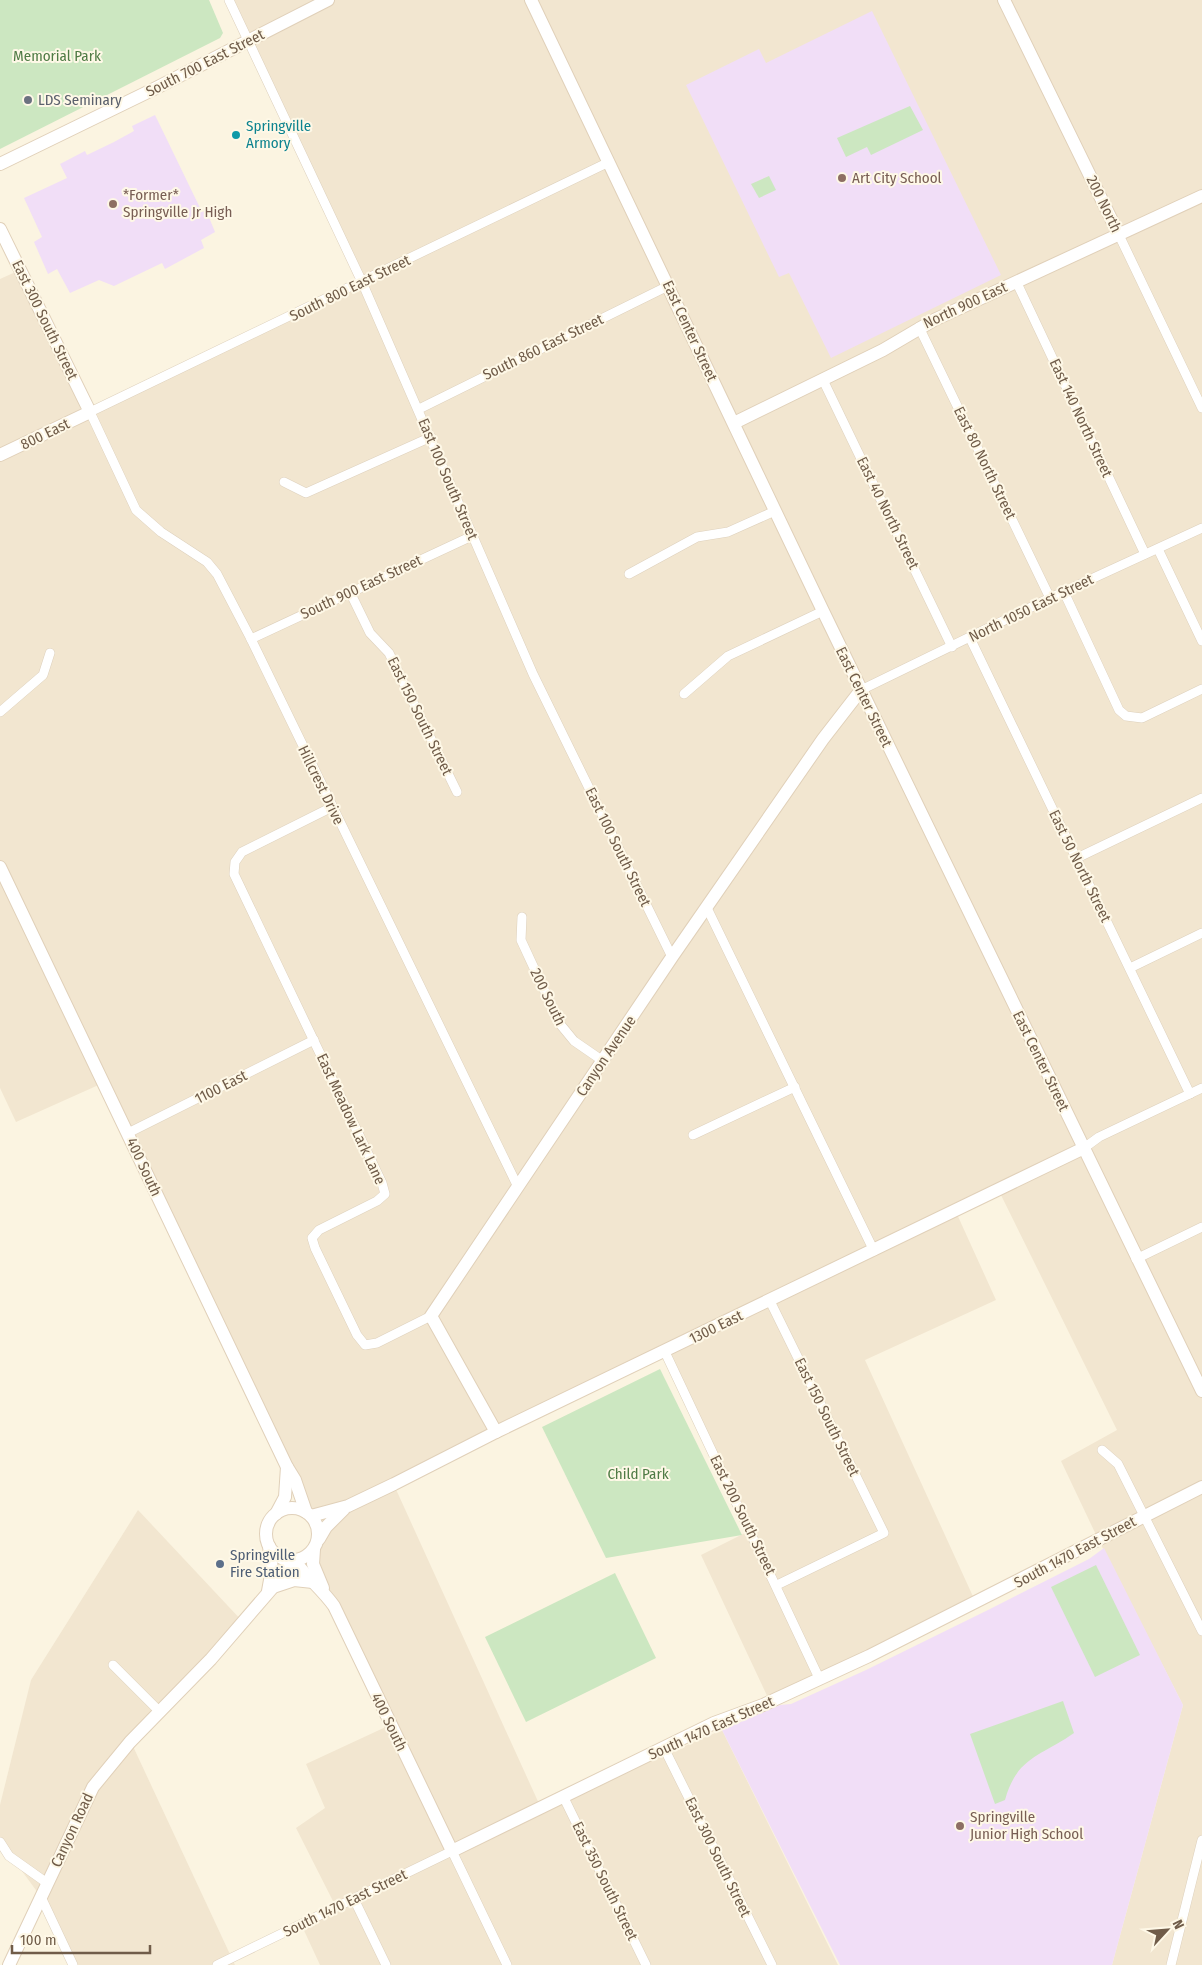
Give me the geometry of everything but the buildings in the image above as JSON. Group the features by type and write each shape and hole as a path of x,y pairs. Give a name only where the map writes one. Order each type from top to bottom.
{"street":[{"name":"East 100 South Street","path":"229,0 362,282 419,408 472,536 533,674 672,957"},
{"name":"South 700 East Street","path":"0,164 328,0"},
{"name":"East Center Street","path":"531,0 822,611 1084,1148 1136,1259 1202,1389"},
{"name":"200 North","path":"1004,0 1202,408"},
{"name":"South 800 East Street","path":"90,412 609,162"},
{"name":"North 900 East","path":"734,424 883,350 919,327 1202,196"},
{"name":"East 300 South Street","path":"0,229 90,412"},
{"name":"East 140 North Street","path":"1016,281 1145,554"},
{"name":"South 860 East Street","path":"419,408 668,286"},
{"name":"East 80 North Street","path":"919,327 1050,598"},
{"name":"East 40 North Street","path":"823,380 952,646"},
{"name":"800 East","path":"0,455 90,412"},
{"name":"Hillcrest Drive","path":"90,412 136,510 161,532 207,562 217,574 251,638 518,1188"},
{"path":"284,482 306,493 431,437"},
{"path":"629,574 697,537 728,532 775,511"},
{"name":"North 1050 East Street","path":"861,690 1050,598 1202,528"},
{"name":"South 900 East Street","path":"251,638 472,536"},
{"path":"1158,549 1202,641"},
{"name":"East 150 South Street","path":"350,592 370,633 389,653 457,792"},
{"path":"1064,592 1119,710 1126,716 1142,718 1202,689"},
{"path":"684,694 728,656 822,611"},
{"name":"East 50 North Street","path":"970,638 1190,1094"},
{"path":"0,712 43,675 50,653"},
{"name":"Canyon Avenue","path":"431,1316 672,957 823,739 861,690"},
{"path":"1077,858 1202,798"},
{"name":"East Meadow Lark Lane","path":"332,807 242,852 235,862 234,874 382,1183 385,1194 377,1201 319,1230 312,1238 315,1248 356,1335 365,1345 377,1342 431,1316"},
{"name":"400 South","path":"0,868 287,1467 295,1480 308,1514"},
{"path":"707,908 874,1251"},
{"name":"200 South","path":"522,917 520,940 560,1024 574,1040 603,1061"},
{"path":"1130,968 1202,933"},
{"name":"1100 East","path":"128,1133 314,1040"},
{"path":"694,1135 795,1087"},
{"path":"1084,1148 1099,1138 1202,1088"},
{"name":"1300 East","path":"308,1514 348,1506 496,1432 1084,1148"},
{"path":"1136,1259 1202,1227"},
{"name":"East 150 South Street","path":"770,1301 884,1533 776,1585"},
{"path":"431,1316 496,1432"},
{"name":"East 200 South Street","path":"665,1352 819,1678"},
{"path":"1102,1450 1118,1464 1202,1630"},
{"name":"400 South","path":"276,1514 285,1496 287,1467"},
{"name":"South 1470 East Street","path":"218,1965 714,1724 763,1705 976,1603 1202,1487"},
{"name":"1300 East","path":"315,1547 326,1527 348,1506"},
{"path":"269,1546 279,1557 293,1560 302,1559 315,1547 318,1531 308,1514 292,1508 276,1514 268,1525 266,1532 272,1569 271,1589 294,1580 313,1582"},
{"name":"400 South","path":"315,1547 313,1564 325,1593 334,1606 452,1851"},
{"name":"400 South","path":"293,1560 325,1593"},
{"name":"Canyon Road","path":"9,1965 93,1787 160,1712 211,1659 271,1589 293,1560"},
{"path":"112,1665 160,1712"},
{"name":"East 300 South Street","path":"664,1748 772,1965"},
{"name":"East 350 South Street","path":"564,1798 646,1965"},
{"path":"1171,1965 1202,1840"},
{"path":"0,1842 9,1856 47,1883"},
{"path":"452,1851 507,1965"},
{"path":"41,1897 73,1965"},
{"path":"354,1899 386,1965"}],"shaded area":[{"path":"229,0 1202,0 1202,1965 1112,1965 1183,1705 1098,1539 1061,1461 1117,1430 999,1191 956,1212 996,1300 865,1360 976,1603 770,1702 701,1555 749,1531 665,1353 394,1485 541,1808 722,1730 838,1965 320,1965 301,1924 336,1907 296,1828 325,1808 306,1764 390,1725 334,1606 314,1549 347,1506 306,1512 103,1083 16,1122 0,1088 0,279 20,270 90,412 362,282"},
{"name":"Art City School","path":"872,11 1001,275 831,358 789,273 779,277 686,85 759,49 766,63"},
{"name":"*Former* Springville Jr High","path":"155,115 202,212 206,210 215,232 201,240 204,248 165,269 162,263 114,286 99,280 70,293 57,269 48,274 34,242 42,237 24,198 67,178 60,164 85,151 87,155 114,142 134,131 132,126"},
{"path":"138,1510 243,1622 131,1742 235,1965 78,1965 41,1897 0,1841 0,1805 31,1680"},
{"name":"Springville Junior High School","path":"1104,1548 1183,1705 1112,1965 840,1965 722,1730 780,1705 791,1704 866,1670 1089,1559"}],"green space":[{"name":"Memorial Park","path":"0,0 209,0 223,33 220,38 0,149"},
{"path":"910,106 923,130 871,155 867,147 846,157 837,138"},
{"path":"769,176 776,190 759,198 751,184"},
{"name":"Child Park","path":"660,1369 742,1535 606,1558 542,1427"},
{"path":"1096,1565 1140,1655 1095,1677 1051,1587"},
{"path":"615,1573 656,1658 526,1722 485,1637"},
{"path":"1063,1701 1074,1733 1024,1766 1016,1774 1005,1800 995,1804 970,1734"}],"place":[{"name":"LDS Seminary","path":"28,100"},
{"name":"Springville Armory","path":"236,135"},
{"name":"Art City School","path":"842,178"},
{"name":"*Former* Springville Jr High","path":"113,204"},
{"name":"Springville Fire Station","path":"220,1564"},
{"name":"Springville Junior High School","path":"960,1826"}]}
